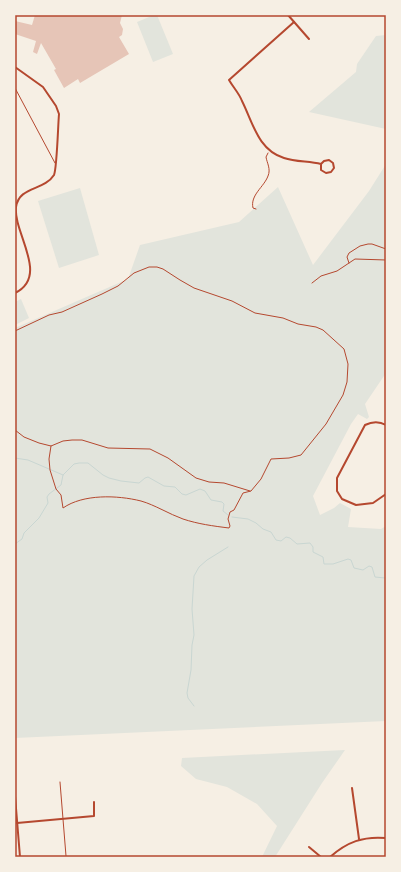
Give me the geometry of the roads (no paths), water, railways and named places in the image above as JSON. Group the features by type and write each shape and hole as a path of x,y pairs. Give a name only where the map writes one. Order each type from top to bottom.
{"street":[{"path":"288,15 309,39"},
{"path":"294,22 229,80 242,100 258,138 269,150 284,158 321,164 324,161 329,160 333,163 334,168 331,172 326,173 321,170 321,164"},
{"path":"15,67 43,87 56,106 59,114 55,173 49,182 25,192 16,206 18,222 29,258 31,272 28,282 22,290 15,293"},
{"path":"386,425 380,422 365,424 337,478 337,491 342,499 356,505 373,503 386,494"},
{"path":"352,788 359,839"},
{"path":"15,798 20,857"},
{"path":"17,823 94,816 94,802"},
{"path":"330,857 347,845 359,839 386,838"},
{"path":"309,847 322,857"}],"lane":[{"path":"15,88 56,163"},
{"path":"60,782 66,856"}],"waterway":[{"path":"15,458 28,460 63,475"},
{"path":"15,544 22,539 24,533 39,518 48,503 47,497 61,485 63,475 74,464 79,463 88,463 103,475 121,481 139,483 148,477 164,486 175,487 182,494 186,495 200,489 205,491 211,500 222,502 224,504 223,511 228,515"},
{"path":"232,517 248,519 256,523 263,529 271,532 276,540 281,541 286,537 290,538 297,544 310,543 313,547 313,552 323,557 324,564 333,564 348,559 351,560 354,568 363,570 369,566 372,567 375,577 386,579"},
{"path":"194,706 188,698 187,693 191,670 194,635 192,609 194,576 199,567 207,560 228,547"}]}
